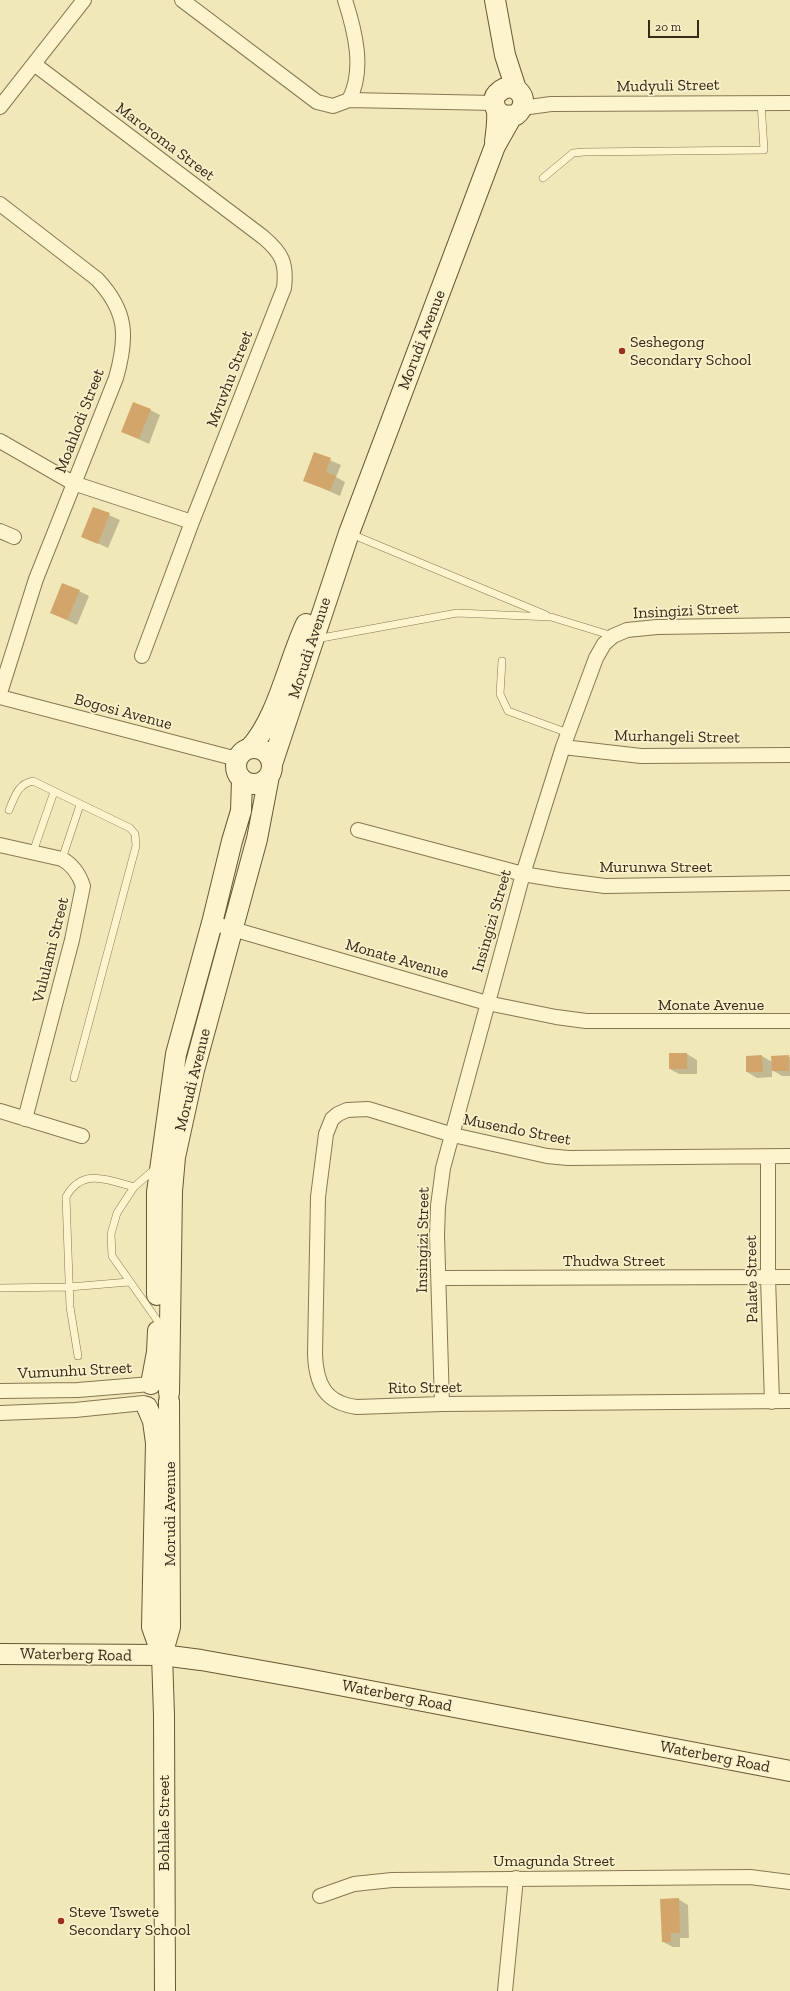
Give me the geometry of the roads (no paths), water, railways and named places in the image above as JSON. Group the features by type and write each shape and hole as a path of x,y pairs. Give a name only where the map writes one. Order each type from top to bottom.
{"street":[{"path":"0,107 84,0"},
{"path":"182,0 317,102 333,106 349,100 355,89 358,71 353,30 344,0"},
{"name":"Morudi Avenue","path":"161,1627 169,1397 172,1191 175,1157 192,1077 257,838 270,770 349,533 495,146 509,102 505,55 495,0"},
{"name":"Maroroma Street","path":"34,64 276,247"},
{"name":"Mudyuli Street","path":"349,100 551,104 788,101"},
{"name":"Moahlodi Street","path":"0,204 97,279 110,293 118,308 122,324 122,356 116,378 36,579 0,693"},
{"name":"Mvuvhu Street","path":"142,656 192,522 284,288 284,265 276,247"},
{"path":"0,441 73,484 192,522"},
{"path":"0,531 14,537"},
{"name":"Morudi Avenue","path":"243,753 260,737 270,719 298,641 349,533"},
{"name":"Insingizi Street","path":"442,1404 438,1206 443,1168 523,874 563,747 596,658 604,644 613,636 627,630 657,627 790,625"},
{"name":"Bogosi Avenue","path":"0,697 243,753"},
{"name":"Murhangeli Street","path":"563,747 641,756 790,755"},
{"path":"262,749 266,753 270,770 259,783 253,784 242,780 236,770 243,753 262,749"},
{"name":"Morudi Avenue","path":"151,1384 157,1352 156,1227 160,1163 176,1054 241,811 242,780"},
{"name":"Murunwa Street","path":"358,830 523,874 605,886 790,883"},
{"name":"Vululami Street","path":"0,845 62,859 70,863 81,879 83,886 82,897 25,1119"},
{"name":"Monate Avenue","path":"212,923 487,1002 556,1017 586,1021 790,1021"},
{"name":"Musendo Street","path":"326,1134 332,1119 338,1114 347,1110 368,1109 453,1135 547,1156 568,1158 790,1156"},
{"path":"0,1111 82,1136"},
{"name":"Rito Street","path":"326,1134 320,1177 317,1218 315,1354 316,1370 320,1383 326,1394 335,1402 357,1407 442,1404 790,1401"},
{"name":"Palate Street","path":"768,1157 768,1277 772,1402"},
{"name":"Thudwa Street","path":"439,1278 790,1277"},
{"path":"151,1384 160,1384 169,1397 167,1405 160,1410 151,1410 143,1399 144,1390 151,1384"},
{"name":"Vumunhu Street","path":"0,1391 78,1390 151,1384"},
{"path":"0,1413 146,1405"},
{"name":"Morudi Avenue","path":"146,1405 154,1421 156,1443 161,1627"},
{"name":"Bohlale Street","path":"161,1627 164,1715 165,1991"},
{"name":"Waterberg Road","path":"0,1654 162,1655 302,1678 790,1771"},
{"name":"Umagunda Street","path":"320,1896 354,1884 369,1881 516,1878 750,1877 790,1882"},
{"path":"505,1991 516,1878"}],"lane":[{"path":"543,178 574,153 764,150 761,102"},
{"path":"349,533 551,617 613,636"},
{"path":"313,639 457,613 551,617"},
{"path":"502,661 500,694 508,712 568,734"},
{"path":"9,810 20,787 25,782 34,781 80,805 130,828 135,834 136,846 74,1078"},
{"path":"32,852 54,792"},
{"path":"62,859 80,805"},
{"path":"157,1320 112,1256 112,1234 117,1213 134,1187 160,1163"},
{"path":"78,1356 70,1307 66,1197 71,1186 82,1180 100,1177 134,1187"},
{"path":"0,1288 69,1287 130,1282"}],"place":[{"name":"Seshegong Secondary School","path":"622,351"},
{"name":"Steve Tswete Secondary School","path":"61,1921"}]}
